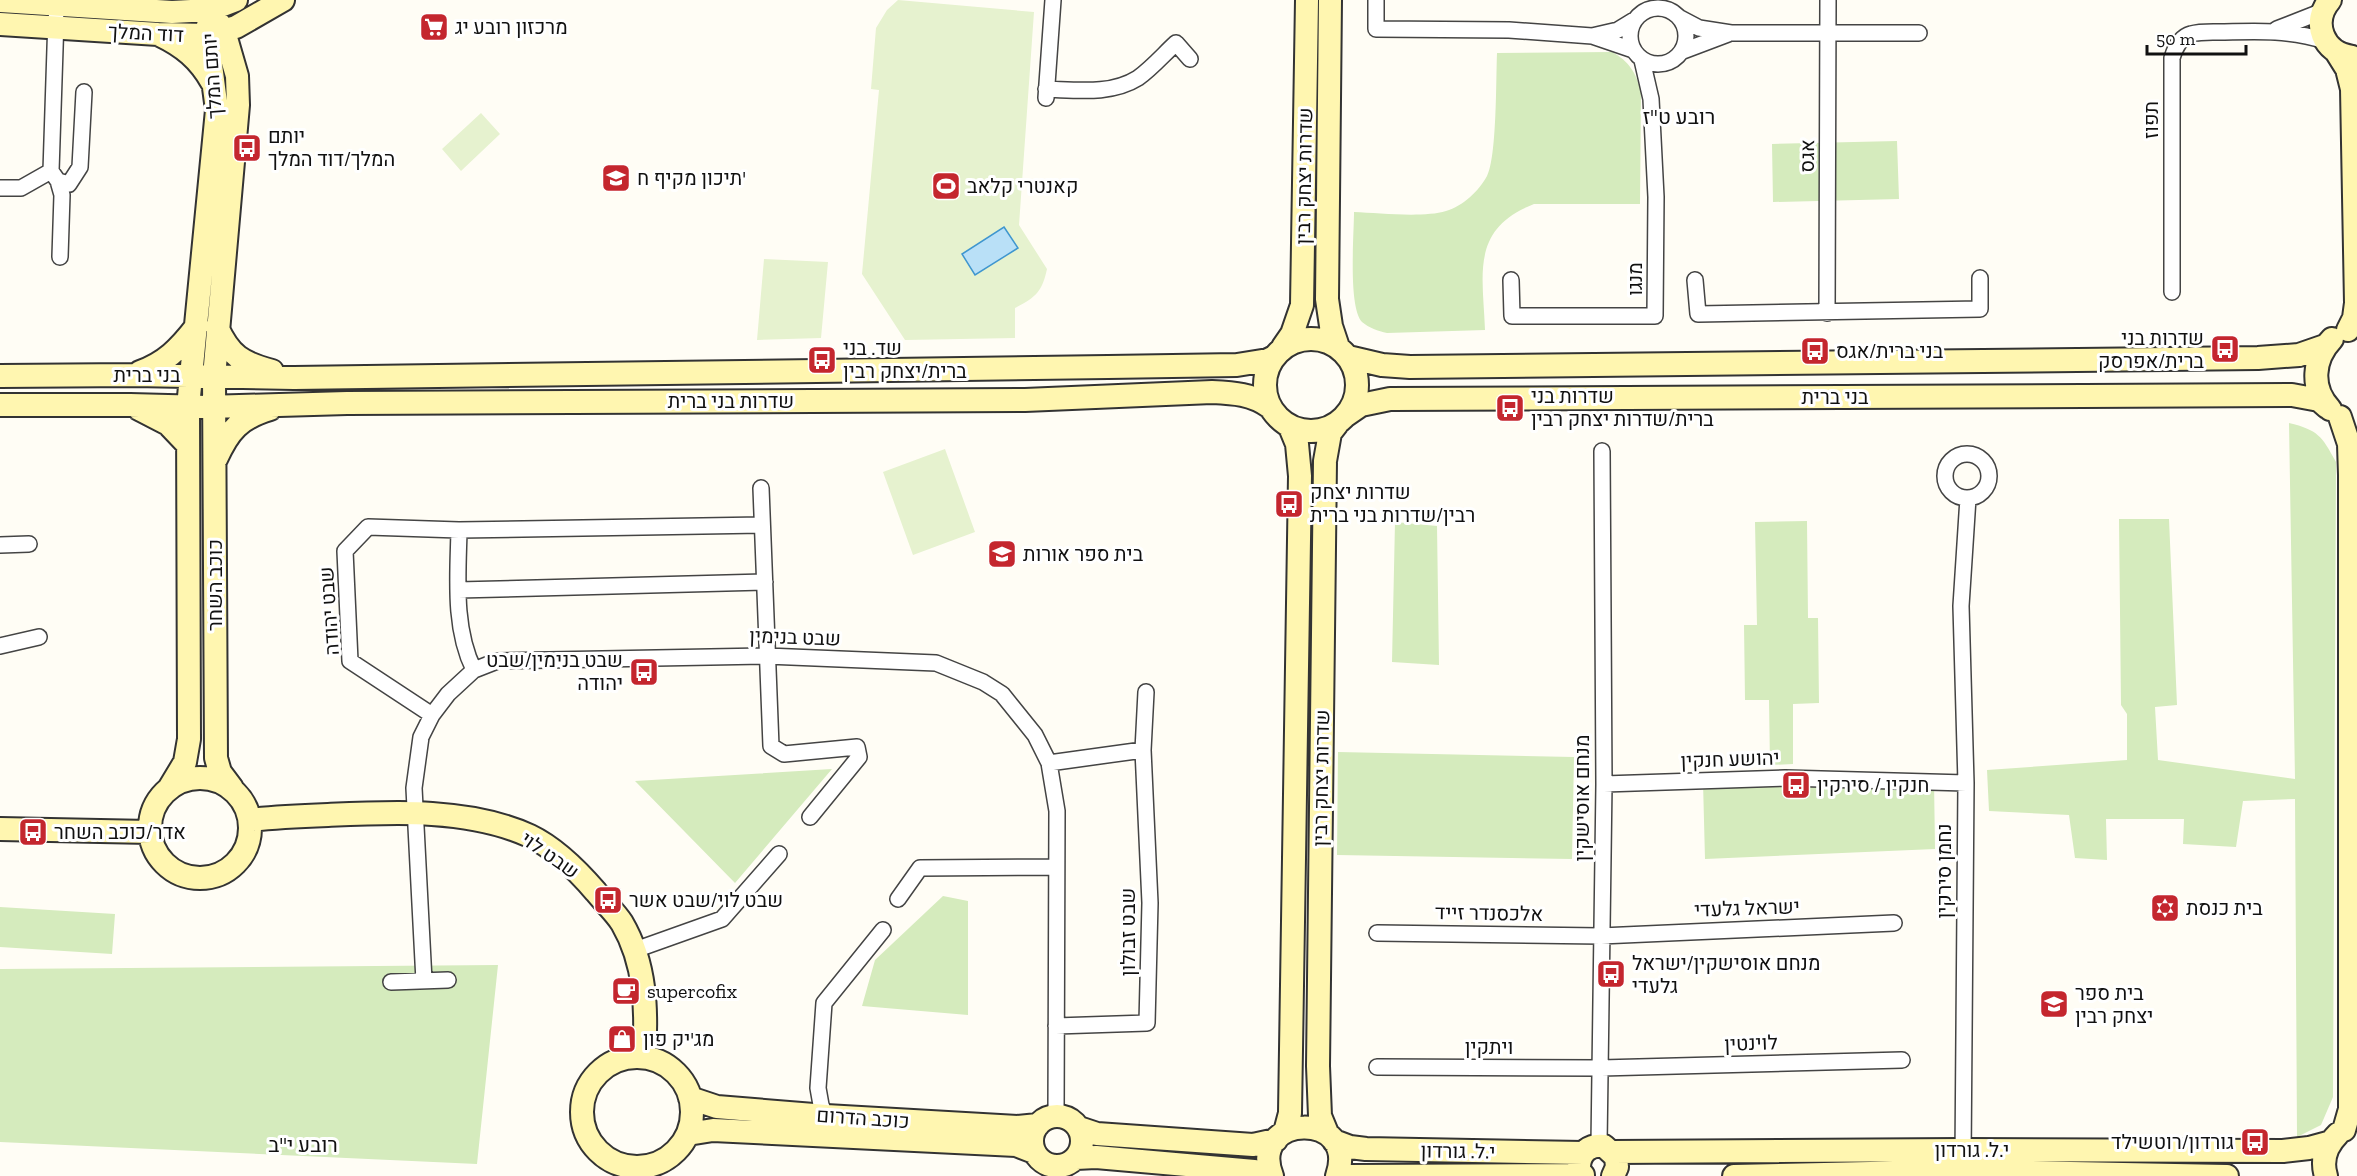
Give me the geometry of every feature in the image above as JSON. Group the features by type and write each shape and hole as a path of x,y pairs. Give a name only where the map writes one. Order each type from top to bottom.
{"street":[{"name":"דוד המלך","path":"0,24 56,11 210,10 236,0"},
{"name":"דוד המלך","path":"0,1 158,34 215,33 283,0"},
{"path":"1053,0 1046,93 1094,91 1122,85 1138,77 1176,43 1190,59"},
{"name":"שדרות יצחק רבין","path":"1278,352 1293,334 1302,305 1307,0"},
{"name":"שדרות יצחק רבין","path":"1330,0 1327,299 1331,326 1343,352"},
{"path":"1376,0 1376,29 1509,30 1592,36 1618,30 1645,9 1663,8 1676,11 1699,28 1731,33 1919,33"},
{"name":"אגס","path":"1827,313 1828,0"},
{"path":"2327,3 2320,25 2340,50 2352,89 2356,303 2352,328"},
{"name":"תפוז","path":"2268,31 2293,24 2327,3"},
{"path":"1638,55 1630,34 1645,9"},
{"name":"יותם המלך","path":"210,10 215,33 217,110 207,327 214,377"},
{"path":"56,11 54,176 62,195 60,256"},
{"path":"1676,11 1686,31 1683,51"},
{"path":"237,76 243,42 256,15"},
{"name":"תפוז","path":"2172,292 2172,58 2175,49 2182,39 2191,34 2268,31 2301,34 2340,50"},
{"name":"יותם המלך","path":"188,407 192,376 207,327 236,138 237,76 215,33"},
{"path":"1592,36 1638,55 1650,64 1666,64 1683,51 1731,33"},
{"path":"158,34 189,52 202,64 215,86"},
{"name":"מנגו","path":"1511,280 1512,316 1655,316 1656,197 1651,99 1638,55"},
{"name":"מנגו","path":"1651,99 1666,64"},
{"path":"0,188 21,188 54,176 69,184 80,167 84,92"},
{"path":"1695,280 1698,314 1980,309 1980,278"},
{"path":"134,375 157,366 207,327 241,360 294,378"},
{"name":"בני ברית","path":"1343,352 1382,365 1410,366 2281,358 2303,354 2325,345 2339,333 2352,328"},
{"path":"1311,338 1325,341 1343,352 1355,371 1357,387 1354,403 1341,420 1326,429 1314,432 1290,427 1278,418 1265,394 1264,381 1267,368 1278,352 1296,341 1311,338"},
{"path":"2325,345 2318,360 2315,376 2319,393 2341,415 2349,444 2354,780 2350,1108 2344,1133 2323,1162 2326,1176"},
{"name":"שדרות בני ברית","path":"294,378 1220,365 1252,363 1278,352"},
{"name":"בני ברית","path":"0,376 134,375 294,378"},
{"name":"כוכב השחר","path":"214,377 216,758 220,772 232,788"},
{"name":"שדרות בני ברית","path":"188,407 347,403 1025,400 1212,392 1241,394 1262,401 1270,407"},
{"name":"בני ברית","path":"1341,420 1362,405 1390,399 2292,395 2319,400 2341,415"},
{"name":"בני ברית","path":"0,405 188,407"},
{"path":"130,405 151,413 168,424 188,446"},
{"path":"215,463 227,436 240,423 254,414 281,405"},
{"name":"כוכב השחר","path":"170,787 185,762 189,739 188,407"},
{"name":"שדרות יצחק רבין","path":"1337,1176 1340,1159 1320,1116 1318,1065 1324,461 1330,433 1341,420"},
{"name":"שדרות יצחק רבין","path":"1272,1176 1269,1159 1271,1149 1280,1136 1290,1113 1300,476 1297,444 1290,427"},
{"name":"מנחם אוסישקין","path":"1598,1150 1604,784 1602,451"},
{"path":"761,488 771,746 784,754 857,747 859,757 810,817"},
{"name":"נחמן סירקין","path":"1963,1161 1966,783 1961,606 1968,498"},
{"name":"שבט יהודה","path":"432,714 350,661 345,551 368,527 459,530 762,525"},
{"path":"459,530 458,590 464,645 474,670"},
{"path":"0,545 29,544"},
{"path":"458,590 765,582"},
{"path":"0,646 39,637"},
{"name":"שבט בנימין","path":"424,981 414,788 422,737 432,714 448,694 474,670 497,662 767,656 936,663 983,682 1002,694 1035,735 1049,764 1057,811 1056,1026 1047,1120"},
{"name":"שבט זבולון","path":"1056,1026 1147,1023 1150,903 1143,750 1146,692"},
{"path":"1049,764 1143,750"},
{"path":"201,777 217,780 232,788 247,808 250,820 250,837 244,852 234,866 219,874 203,878 178,873 167,866 158,856 150,832 151,814 159,799 170,787 185,779 201,777"},
{"name":"יהושע חנקין","path":"1604,784 1785,778 1966,783"},
{"name":"שבט לוי","path":"250,820 389,812 446,816 499,825 532,837 581,875 622,922 635,950 642,976 646,1018 644,1056"},
{"path":"0,829 150,832"},
{"path":"635,950 722,919 779,854"},
{"path":"898,899 920,868 1056,867"},
{"name":"ישראל גלעדי","path":"1601,936 1894,923"},
{"path":"826,1116 818,1088 824,1003 884,930"},
{"name":"אלכסנדר זייד","path":"1377,933 1601,936"},
{"path":"392,982 448,980"},
{"path":"644,1056 658,1060 671,1068 681,1078 690,1098 692,1110 687,1134 679,1147 668,1158 639,1172 606,1158 594,1147 581,1116 583,1096 592,1078 606,1065 624,1057 644,1056"},
{"name":"לוינטין","path":"1601,1068 1902,1060"},
{"name":"ויתקין","path":"1377,1067 1601,1068"},
{"path":"801,1114 818,1088"},
{"name":"כוכב הדרום","path":"690,1098 709,1106 826,1116 1018,1126 1047,1120"},
{"path":"1265,1176 1254,1171 1096,1157 1063,1167 1043,1162 1034,1152 1032,1138 1047,1120 1069,1119 1079,1128 1097,1134 1252,1145 1280,1136"},
{"name":"י.ל. גורדון","path":"1280,1136 1306,1126 1350,1147 1366,1149 1598,1150 1963,1161"},
{"path":"1063,1167 1082,1144 1079,1128"},
{"name":"כוכב הדרום","path":"687,1134 714,1130 1016,1145 1034,1152"},
{"name":"י.ל. גורדון","path":"1734,1176 1963,1161 2300,1150 2344,1133"},
{"path":"1583,1176 1579,1164 1598,1150 1617,1162 1613,1176"},
{"path":"1963,1161 2227,1176"},
{"name":"י.ל. גורדון","path":"1348,1176 1583,1176"}],"green space":[{"name":"קאנטרי קלאב","path":"898,0 1034,12 1019,225 1047,269 1037,293 1015,308 1015,338 905,340 862,274 879,90 871,89 876,28 887,10"},
{"path":"1612,52 1631,68 1641,91 1640,204 1534,204 1513,214 1499,226 1490,240 1485,255 1483,290 1485,330 1387,333 1362,322 1358,314 1353,287 1354,212 1436,213 1458,206 1480,187 1487,176 1493,153 1497,53"},
{"path":"481,113 500,134 461,171 442,149"},
{"path":"1897,141 1899,199 1773,202 1772,144"},
{"path":"764,259 828,262 821,338 757,340"},
{"path":"2289,423 2307,428 2318,435 2336,462 2333,1097 2321,1125 2297,1137 2295,799 2243,801 2236,847 2183,844 2184,819 2106,819 2107,860 2075,858 2069,815 1989,811 1987,770 2127,760 2127,714 2121,705 2119,519 2169,519 2177,705 2155,707 2158,760 2295,779"},
{"path":"945,449 975,532 913,555 883,472"},
{"path":"1807,521 1808,618 1818,618 1819,703 1793,704 1793,764 1770,765 1769,700 1745,700 1744,625 1757,625 1755,522"},
{"path":"1395,522 1437,526 1439,665 1392,662"},
{"path":"1338,752 1574,757 1572,859 1337,855"},
{"path":"832,769 735,883 635,781"},
{"path":"1934,780 1935,849 1705,859 1703,782"},
{"path":"943,896 968,901 968,1015 862,1006 875,960"},
{"path":"0,907 115,914 112,954 0,947"},
{"path":"498,965 477,1164 0,1142 0,969"}],"water":[{"path":"1004,227 1018,248 975,275 962,254"}],"place":[{"name":"מרכזון רובע יג","path":"434,27"},
{"name":"יותם המלך/דוד המלך","path":"247,148"},
{"name":"תיכון מקיף ח'","path":"616,178"},
{"name":"קאנטרי קלאב","path":"946,186"},
{"name":"שדרות בני ברית/אפרסק","path":"2225,349"},
{"name":"בני ברית/אגס","path":"1815,351"},
{"name":"שד. בני ברית/יצחק רבין","path":"822,360"},
{"name":"שדרות בני ברית/שדרות יצחק רבין","path":"1510,408"},
{"name":"שדרות יצחק רבין/שדרות בני ברית","path":"1289,504"},
{"name":"בית ספר אורות","path":"1002,554"},
{"name":"שבט בנימין/שבט יהודה","path":"644,672"},
{"name":"חנקין / סירקין","path":"1796,785"},
{"name":"אדר/כוכב השחר","path":"33,832"},
{"name":"שבט לוי/שבט אשר","path":"608,900"},
{"name":"בית כנסת","path":"2165,908"},
{"name":"מנחם אוסישקין/ישראל גלעדי","path":"1611,974"},
{"name":"supercofix","path":"626,991"},
{"name":"בית ספר יצחק רבין","path":"2054,1004"},
{"name":"מג'יק פון","path":"622,1039"},
{"name":"גורדון/רוטשילד","path":"2255,1142"}],"district":[{"name":"רובע ט\"ז","path":"1679,116"},
{"name":"רובע י\"ב","path":"303,1144"}]}
